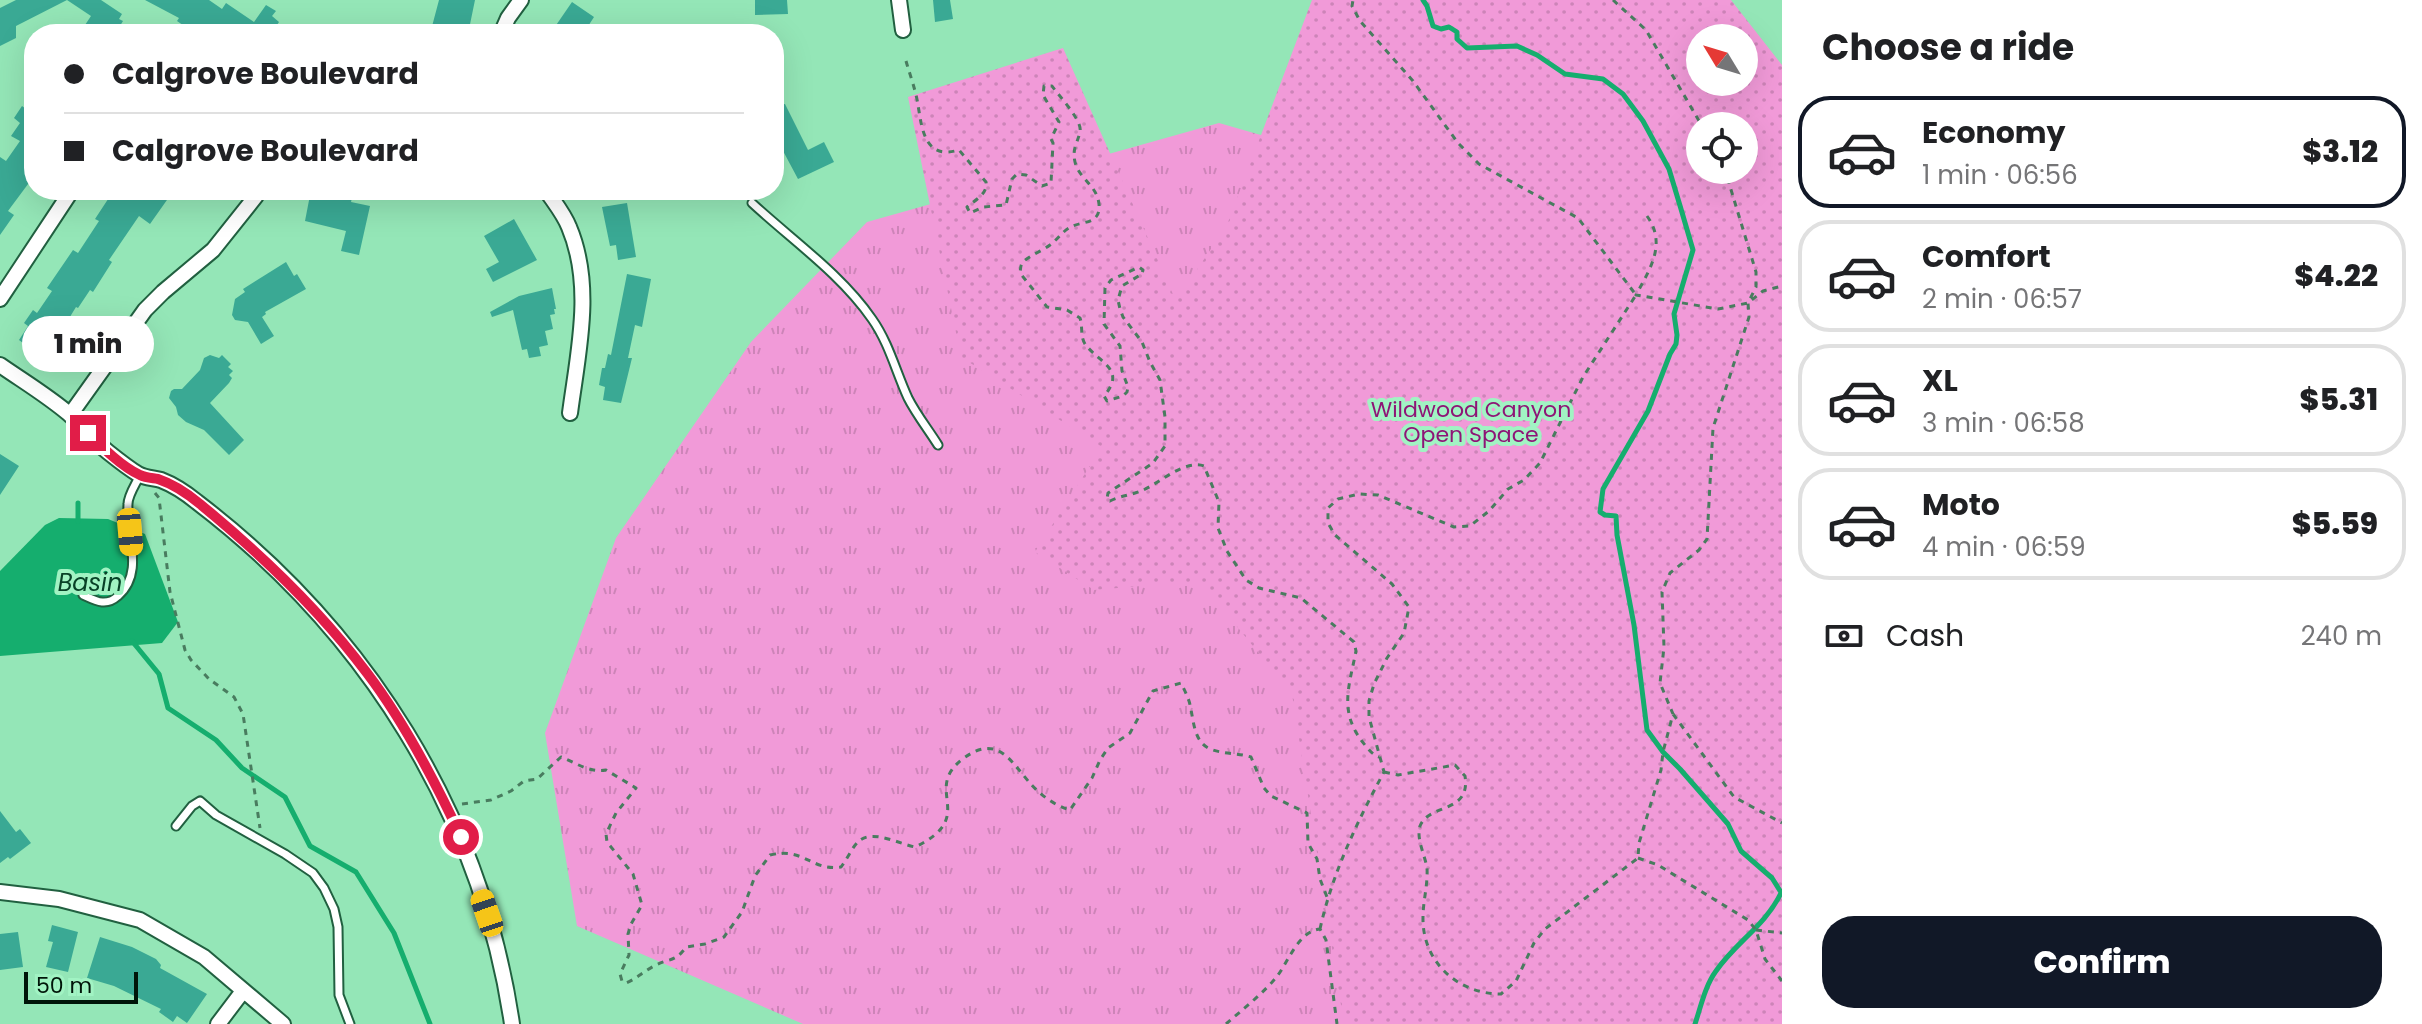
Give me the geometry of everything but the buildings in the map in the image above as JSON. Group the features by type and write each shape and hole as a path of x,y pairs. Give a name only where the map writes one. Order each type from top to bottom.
{"street":[{"path":"505,24 521,0"},
{"path":"899,0 903,30"},
{"path":"0,299 65,200"},
{"path":"70,415 145,310 213,250 253,200"},
{"path":"553,200 569,225 581,264 582,320 570,413"},
{"path":"0,365 70,415 106,451 140,475 176,487 198,502 265,560 325,621 368,673 392,708 461,837 496,938 512,1024"},
{"path":"0,892 59,899 140,920 204,957 283,1024"},
{"path":"218,1024 243,991"}],"lane":[{"path":"752,203 833,276 871,317 886,343 908,397 938,445"},
{"path":"83,595 98,602 111,601 122,593 130,580 133,562 127,501 140,475"},
{"path":"176,826 200,801 216,815 313,873 329,896 338,927 339,995 350,1024"}],"path":[{"path":"1353,0 1352,6 1360,21 1413,81 1458,143 1479,164 1578,218 1636,295 1718,309 1748,303 1763,291 1782,286"},
{"path":"1613,0 1646,30 1694,112"},
{"path":"906,61 922,129 929,143 940,151 959,150 987,184 985,192 967,207 968,213 983,207 1006,205 1012,179 1017,174 1026,175 1042,186 1051,183 1051,139 1059,122 1043,95 1044,86 1052,86 1079,121 1081,131 1074,146 1076,166 1097,195 1097,216 1090,222 1068,228 1054,242 1023,262 1020,273 1047,307 1067,310 1080,318 1084,342 1113,377 1113,385 1104,396 1108,401 1123,396 1128,387 1122,371 1120,346 1104,324 1105,288 1122,274 1139,267 1143,270 1142,274 1122,286 1118,300 1123,317 1142,342 1160,380 1165,446 1153,463 1108,493 1107,499 1110,501 1141,491 1186,467 1199,463 1204,466 1219,502 1218,528 1227,551 1246,580 1259,588 1301,598 1354,642 1356,651 1347,709 1356,735 1379,757"},
{"path":"1729,184 1756,272 1756,287 1748,303 1749,317 1713,428 1707,539 1699,550 1670,573 1662,592 1664,647 1660,683 1673,714 1734,797 1782,823"},
{"path":"1337,1024 1326,940 1320,929 1327,897 1367,800 1384,772 1369,717 1369,701 1387,658 1404,633 1409,607 1392,584 1335,535 1328,523 1328,508 1338,499 1359,494 1378,495 1454,527 1470,526 1489,511 1508,489 1524,480 1540,463 1583,377 1654,262 1656,239 1647,216"},
{"path":"140,475 159,498 170,592 185,650 209,679 234,697 243,714 260,840"},
{"path":"449,810 458,805 491,800 524,781 537,779 561,757 585,768 599,772 606,770 636,788 616,813 606,834 607,842 633,874 642,905 628,934 629,955 620,974 626,983 659,963 680,956 686,947 724,937 742,912 755,876 770,855 787,852 829,869 841,867 859,840 869,837 915,847 929,840 943,828 948,816 947,774 957,763 978,750 998,750 1006,755 1029,783 1061,807 1070,810 1108,748 1130,733 1153,691 1181,683 1190,702 1195,730 1209,750 1251,757 1264,788 1271,796 1307,813 1308,843 1317,859 1327,897"},
{"path":"1384,772 1398,775 1455,765 1465,776 1465,791 1461,798 1425,819 1419,834 1427,866 1423,919 1432,957 1442,970 1465,988 1486,994 1501,994 1516,981 1534,943 1545,929 1638,858 1639,843 1661,770 1673,714"},
{"path":"1638,858 1658,865 1748,920 1756,930 1765,959 1782,981"},
{"path":"1226,1024 1276,978 1309,931 1320,929"},
{"path":"1756,930 1782,933"}],"green space":[{"name":"Wildwood Canyon Open Space","path":"1312,0 1731,0 1750,24 1686,24 1686,96 1758,96 1758,34 1782,65 1782,1024 1344,1024 1292,694 1200,581 1094,590 1035,552 1102,447 961,357 908,97 1063,48 1176,301 1227,225"},
{"path":"1219,123 1782,286 1782,1024 803,1024 577,926 545,733 616,538 751,342 867,222"}],"water":[{"name":"Basin","path":"59,518 108,519 145,534 178,622 162,643 0,656 0,571 45,525"}],"waterway":[{"path":"1423,0 1433,26 1441,29 1449,27 1457,32 1457,39 1467,48 1517,46 1565,74 1603,79 1623,94 1643,121 1669,169 1693,250 1674,314 1676,344 1648,411 1603,489 1600,512 1616,516 1647,730 1728,824 1741,851 1772,878 1782,894"},
{"path":"78,503 78,521"},
{"path":"132,641 159,674 168,708 216,740 242,768 285,797 310,846 356,872 394,933 430,1024"},
{"path":"1695,1024 1712,977 1732,951 1759,925 1781,893"}],"route":[{"path":"88,433 106,451 140,475 176,487 198,502 265,560 325,621 392,708 461,837"}]}
